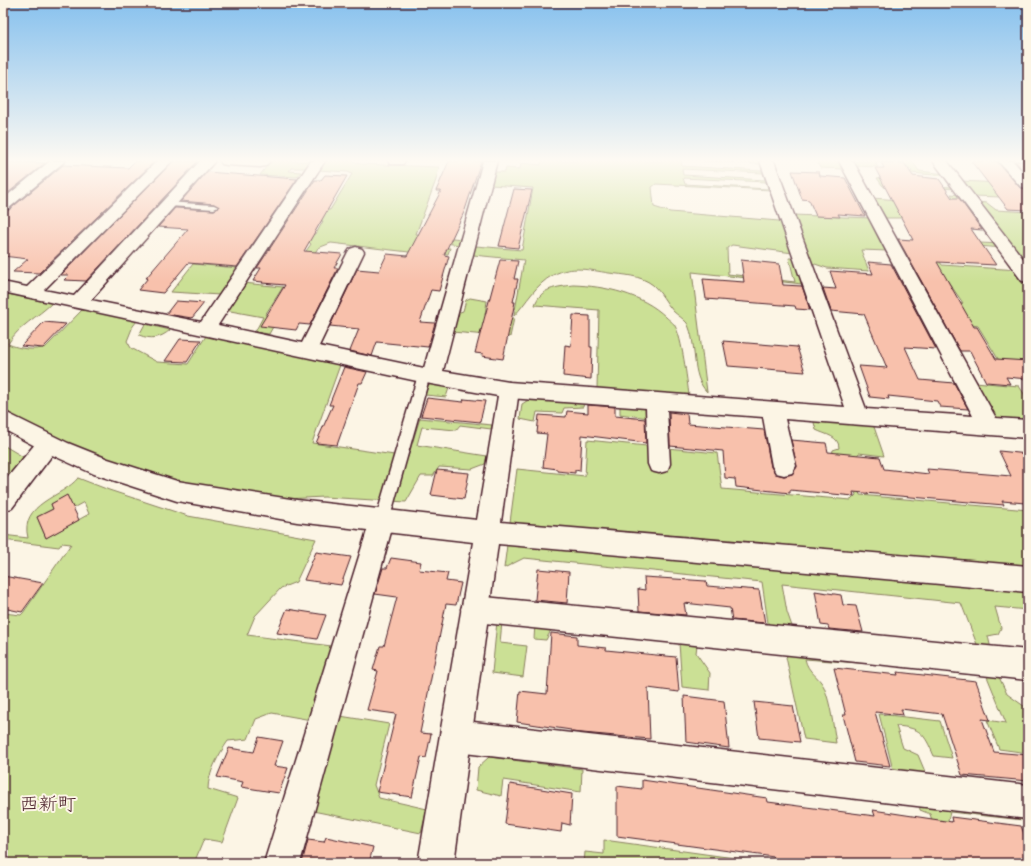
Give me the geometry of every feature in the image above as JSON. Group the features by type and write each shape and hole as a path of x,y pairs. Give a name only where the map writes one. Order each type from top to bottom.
{"street":[{"path":"33,291 124,201"},
{"path":"79,302 171,201"},
{"path":"205,330 291,201"},
{"path":"428,376 478,201"},
{"path":"781,201 858,416"},
{"path":"868,201 990,426"},
{"path":"971,201 1028,277"},
{"path":"307,351 356,252"},
{"path":"3,287 33,291 205,330 428,376 509,390 1028,429"},
{"path":"436,863 509,390"},
{"path":"656,401 659,464"},
{"path":"772,409 784,466"},
{"path":"3,419 48,444 102,467 177,490 224,500 382,521 487,532 1028,579"},
{"path":"3,501 48,444"},
{"path":"282,863 382,521"},
{"path":"476,610 1028,665"},
{"path":"456,736 1028,802"}],"lane":[{"path":"169,204 214,207"},
{"path":"382,521 428,376"}],"green space":[{"path":"335,201 428,201 416,234 462,239 461,245 428,241 445,248 450,248 448,254 409,252 331,243 318,248 314,254 304,254 311,244 308,241 274,239 275,237 290,237 294,233 316,234 323,221 287,220 292,212 301,213 304,209 330,210"},
{"path":"531,201 653,201 654,207 670,212 779,221 783,223 793,253 732,245 727,248 728,274 795,282 789,258 794,258 802,284 692,272 707,392 698,377 692,340 687,323 673,311 653,285 643,279 632,276 581,269 560,272 553,275 541,284 514,316 524,260 473,255 476,246 522,250"},
{"path":"874,201 953,201 955,204 969,205 980,218 884,218"},
{"path":"977,202 987,203 996,210 1028,212 1028,265"},
{"path":"793,215 871,218 888,251 861,250 869,271 827,268 809,262"},
{"path":"980,243 1001,244 1004,248 977,246 937,258 942,265 1019,270 1028,281 1028,361 1003,367 978,326 972,325 959,305 963,303 947,280 935,301 929,301 902,251 934,254"},
{"path":"193,264 238,268 220,295 171,292"},
{"path":"243,283 283,287 265,315 279,316 269,334 255,332 263,317 225,310"},
{"path":"573,285 598,287 634,297 646,302 673,323 680,340 689,395 597,388 599,310 535,305 537,299 550,289"},
{"path":"3,293 52,303 17,332 8,344 13,346 32,349 46,347 83,309 137,321 133,326 127,341 131,348 157,362 188,364 206,336 340,365 312,443 408,457 420,418 492,425 491,429 460,425 456,430 422,427 417,445 487,456 485,464 472,469 439,467 433,476 421,476 406,502 324,497 285,499 198,487 130,468 67,445 12,415 3,407"},
{"path":"470,298 487,301 485,315 514,318 510,337 452,332 457,313 463,311 466,300"},
{"path":"145,324 170,330 163,335 156,337 143,337 139,335"},
{"path":"975,382 1019,386 1028,400 1028,423 1004,421 994,415"},
{"path":"431,384 449,388 446,397 425,395 428,386"},
{"path":"530,399 584,403 583,407 564,408 562,413 537,412 535,422 520,419 522,404"},
{"path":"620,405 644,407 649,413 649,418 620,414"},
{"path":"813,419 873,424 884,456 859,453 856,457 854,463 854,474 860,495 1028,510 1028,610 995,607 1001,628 998,634 988,636 991,649 978,647 961,603 782,584 787,612 794,632 769,630 762,582 524,558 504,568 517,469 585,476 587,440 717,453 722,489 851,500 856,495 849,474 832,455 833,450 839,448 837,441 831,436 816,430"},
{"path":"3,445 25,458 3,492"},
{"path":"78,478 109,490 188,516 316,539 296,582 281,588 255,616 247,635 339,647 317,721 272,713 256,719 248,739 228,741 212,770 208,783 208,789 238,798 222,842 204,839 194,863 3,863 3,613 21,615 23,613 71,544 62,543 59,547 3,540 3,535 28,538 27,526 30,517 36,509 44,502 71,485","holes":["67,496 73,508 84,502 89,514 46,538 37,517 53,509 51,504"]},
{"path":"497,621 502,622 500,643 527,646 523,677 492,673"},
{"path":"535,623 595,633 551,630 546,640 534,639"},
{"path":"679,643 697,645 696,653 710,673 709,690 682,687"},
{"path":"793,651 949,668 950,672 805,659 806,664 824,687 830,708 836,743 804,739 786,657"},
{"path":"986,674 999,677 1007,694 1028,709 1028,753 999,749 987,720 1006,723"},
{"path":"879,714 940,721 952,758 934,756 921,733 911,728 896,726 903,748 918,755 926,774 893,770"},
{"path":"334,715 389,724 374,785 379,798 427,809 421,833 308,810"},
{"path":"489,757 582,769 581,792 503,780 501,796 476,790 478,767"},
{"path":"919,802 1028,814 1028,833 1023,820 950,812 948,820 961,863 945,863 930,814 920,810"},
{"path":"604,840 770,863 584,863 585,852 604,854"}],"building":[{"path":"19,201 113,201 39,273 13,272 28,259 3,256 3,212 9,210"},
{"path":"133,201 160,201 86,281 64,280 69,275 61,275"},
{"path":"186,201 282,201 237,267 188,263 163,293 138,290 148,278 146,278 188,229 158,227 175,208 214,210 219,208 214,204"},
{"path":"301,201 332,201 304,251 342,254 334,268 338,268 310,325 299,324 296,330 260,326 285,285 253,281 261,268 257,268"},
{"path":"436,201 468,201 444,255 449,256 439,291 431,290 420,322 435,323 428,347 377,342 372,356 350,351 359,329 330,326 357,269 379,271 387,254 407,256"},
{"path":"511,201 529,201 518,248 499,246"},
{"path":"810,201 857,201 865,216 838,214 840,217 816,216"},
{"path":"893,201 961,201 982,230 971,229 996,265 937,262 974,327 977,327 996,359 1028,361 1028,379 1006,377 1010,384 986,382 970,351 960,351 898,239 913,240"},
{"path":"1002,201 1028,201 1028,210 1008,209"},
{"path":"500,260 518,261 514,279 518,279 513,302 515,302 503,359 482,356 483,354 475,353"},
{"path":"741,260 779,264 783,285 802,286 810,310 796,309 795,306 706,299 703,279 744,282"},
{"path":"868,262 891,264 936,349 905,347 920,380 954,383 968,409 940,407 937,401 888,396 889,399 870,397 859,366 887,368 864,314 831,311 823,288 836,289 830,271 873,274"},
{"path":"176,301 204,303 192,318 166,314"},
{"path":"573,315 590,316 590,347 592,347 591,379 563,376 565,345 571,346"},
{"path":"44,322 66,324 43,348 21,346"},
{"path":"180,339 201,340 187,362 165,361"},
{"path":"723,341 797,347 805,372 728,366"},
{"path":"344,367 367,372 362,383 359,383 337,445 316,443 333,405 329,405"},
{"path":"427,398 463,402 464,399 485,401 480,422 421,416"},
{"path":"588,405 615,407 615,416 645,419 646,443 582,435 580,471 575,470 575,473 557,471 557,469 543,467 547,434 537,433 539,415 566,417 567,411 588,413"},
{"path":"669,412 687,414 688,424 764,430 771,467 776,474 784,476 792,474 797,467 791,440 826,443 828,452 880,457 884,469 929,474 927,469 1011,476 999,451 1028,454 1028,510 1025,503 1002,501 1004,505 853,492 854,496 790,490 790,493 736,487 735,479 725,478 723,451 670,446"},
{"path":"437,470 469,473 464,499 431,495"},
{"path":"67,495 79,520 46,538 37,517 53,509 51,504"},
{"path":"316,552 351,557 341,585 304,580"},
{"path":"391,558 421,562 419,570 448,573 446,581 461,583 456,605 446,604 420,733 431,734 426,758 421,757 412,797 377,792 396,714 367,710 378,671 373,670 380,646 384,646 397,597 375,594 383,568 387,568"},
{"path":"538,569 569,572 567,603 535,600"},
{"path":"3,576 43,583 22,612 3,608"},
{"path":"644,577 706,581 707,586 759,590 765,623 732,620 730,608 684,603 686,615 639,611 638,589 645,590"},
{"path":"815,591 841,595 843,605 856,606 863,632 829,629 828,626 821,625"},
{"path":"287,609 326,615 317,639 277,633"},
{"path":"551,633 577,636 577,645 606,648 606,650 676,657 679,692 648,688 650,739 571,732 571,730 517,722 520,691 547,694"},
{"path":"834,668 898,675 897,672 976,681 990,720 982,719 994,752 1028,755 1028,781 962,775 942,714 901,709 903,715 875,712 890,766 855,762 843,715 846,715"},
{"path":"684,696 724,701 729,748 686,742"},
{"path":"754,702 793,706 800,742 759,738"},
{"path":"259,737 283,741 274,766 288,768 279,793 241,787 243,782 217,777 229,748 254,752"},
{"path":"642,780 767,798 768,802 875,816 873,810 952,822 951,817 1021,826 1028,844 1028,863 775,863 774,857 617,836 617,786 642,789"},
{"path":"510,784 572,794 570,825 562,823 561,832 505,824"},
{"path":"326,837 373,847 369,863 302,863 308,840 324,842"}],"district":[{"name":"西新町","path":"48,803"}]}
